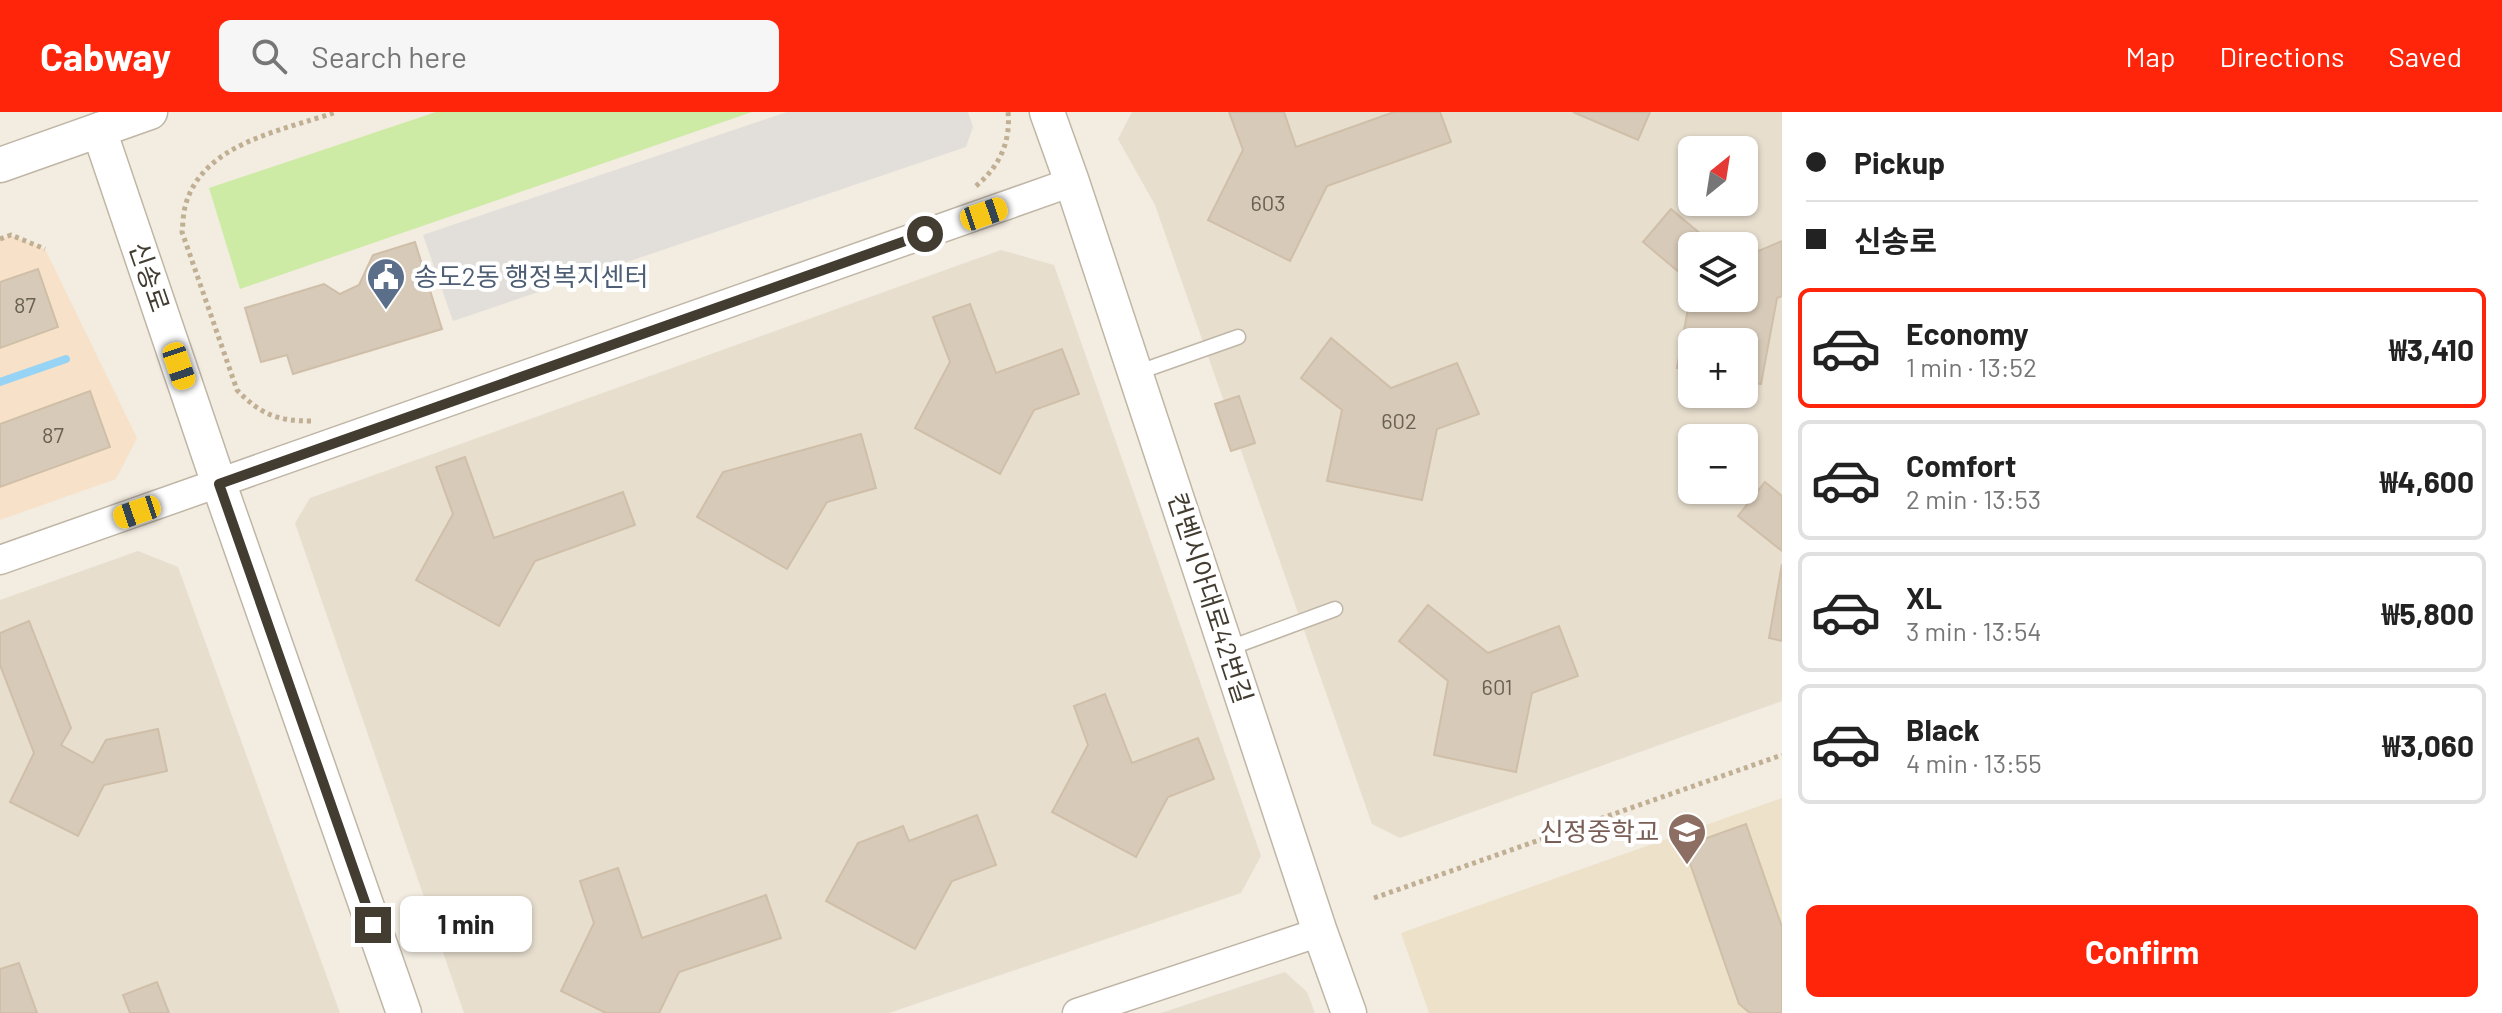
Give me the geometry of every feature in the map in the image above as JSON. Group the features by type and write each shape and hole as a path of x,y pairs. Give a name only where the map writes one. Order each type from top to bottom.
{"street":[{"path":"0,165 150,112"},
{"name":"컨벤시아대로42번길","path":"1047,112 1349,1013"},
{"name":"신송로","path":"99,130 404,1013"},
{"path":"0,560 1072,182"},
{"path":"1077,1013 1320,932"}],"lane":[{"path":"1135,373 1238,337"},
{"path":"1227,649 1335,609"}],"path":[{"path":"311,421 289,421 254,408 237,390 182,232 185,207 193,189 217,159 232,148 336,112"},
{"path":"965,190 986,178 999,161 1007,143 1008,112"},
{"path":"0,239 11,235 45,249"},
{"path":"1374,898 1782,755"}],"shaded area":[{"path":"787,112 968,112 973,127 966,147 453,321 423,235"},
{"path":"1132,112 1782,112 1782,701 1400,838 1372,824 1155,205 1118,139"},
{"path":"11,235 45,249 137,438 116,479 0,520 0,239"},
{"path":"1001,250 1054,265 1261,856 1241,893 889,1013 464,1013 295,523 310,498"},
{"path":"138,551 178,567 340,1013 0,1013 0,600"},
{"name":"신정중학교","path":"1782,798 1782,1013 1429,1013 1401,933"},
{"path":"1285,972 1307,992 1315,1013 1161,1013"}],"green space":[{"path":"436,112 752,112 240,289 209,188"}],"building":[{"path":"1229,112 1284,112 1296,147 1394,112 1440,112 1451,142 1327,186 1290,261 1208,220 1243,150"},
{"path":"1573,112 1650,112 1638,140"},
{"path":"1671,209 1698,232 1678,232 1678,271 1643,242"},
{"path":"1782,241 1782,296 1777,298 1761,384 1758,383 1758,328 1684,328 1687,312 1758,312 1758,251"},
{"path":"415,242 442,329 293,374 287,355 261,362 245,308 324,284 340,294 359,285 373,255"},
{"path":"38,269 58,327 0,348 0,282"},
{"path":"970,304 996,373 1062,349 1079,394 1034,410 1000,474 915,428 950,362 933,317"},
{"path":"1331,338 1391,388 1457,363 1479,414 1437,429 1422,500 1327,481 1342,410 1301,378"},
{"path":"90,391 110,447 0,487 0,424"},
{"path":"1239,396 1255,443 1231,451 1215,404"},
{"path":"861,434 876,488 827,502 787,569 697,517 723,472"},
{"path":"465,457 494,538 623,492 635,525 535,561 499,626 416,580 453,514 436,467"},
{"path":"1765,482 1782,496 1782,551 1738,516 1748,504 1758,504 1758,491"},
{"path":"1782,564 1782,641 1769,638"},
{"path":"1428,605 1488,653 1559,626 1578,676 1532,693 1516,772 1434,755 1448,681 1399,641"},
{"path":"29,621 71,728 61,745 93,763 106,740 158,729 167,771 104,785 78,836 10,802 34,753 0,665 0,633"},
{"path":"1105,694 1132,763 1198,738 1214,779 1168,797 1136,857 1052,812 1088,745 1074,706"},
{"path":"977,815 996,865 952,881 915,949 826,901 858,843 903,826 909,841"},
{"path":"1746,824 1782,927 1782,1013 1750,1013 1739,1004 1684,846"},
{"path":"618,868 642,938 766,895 781,938 679,972 659,1013 606,1013 561,991 594,923 580,881"},
{"path":"19,963 37,1013 0,1013 0,969"},
{"path":"157,982 169,1013 130,1013 123,995"}],"waterway":[{"path":"0,382 66,359"}],"place":[{"name":"송도2동 행정복지센터","path":"386,311"},
{"name":"신정중학교","path":"1687,866"}],"route":[{"path":"373,925 219,484 925,234"}]}
